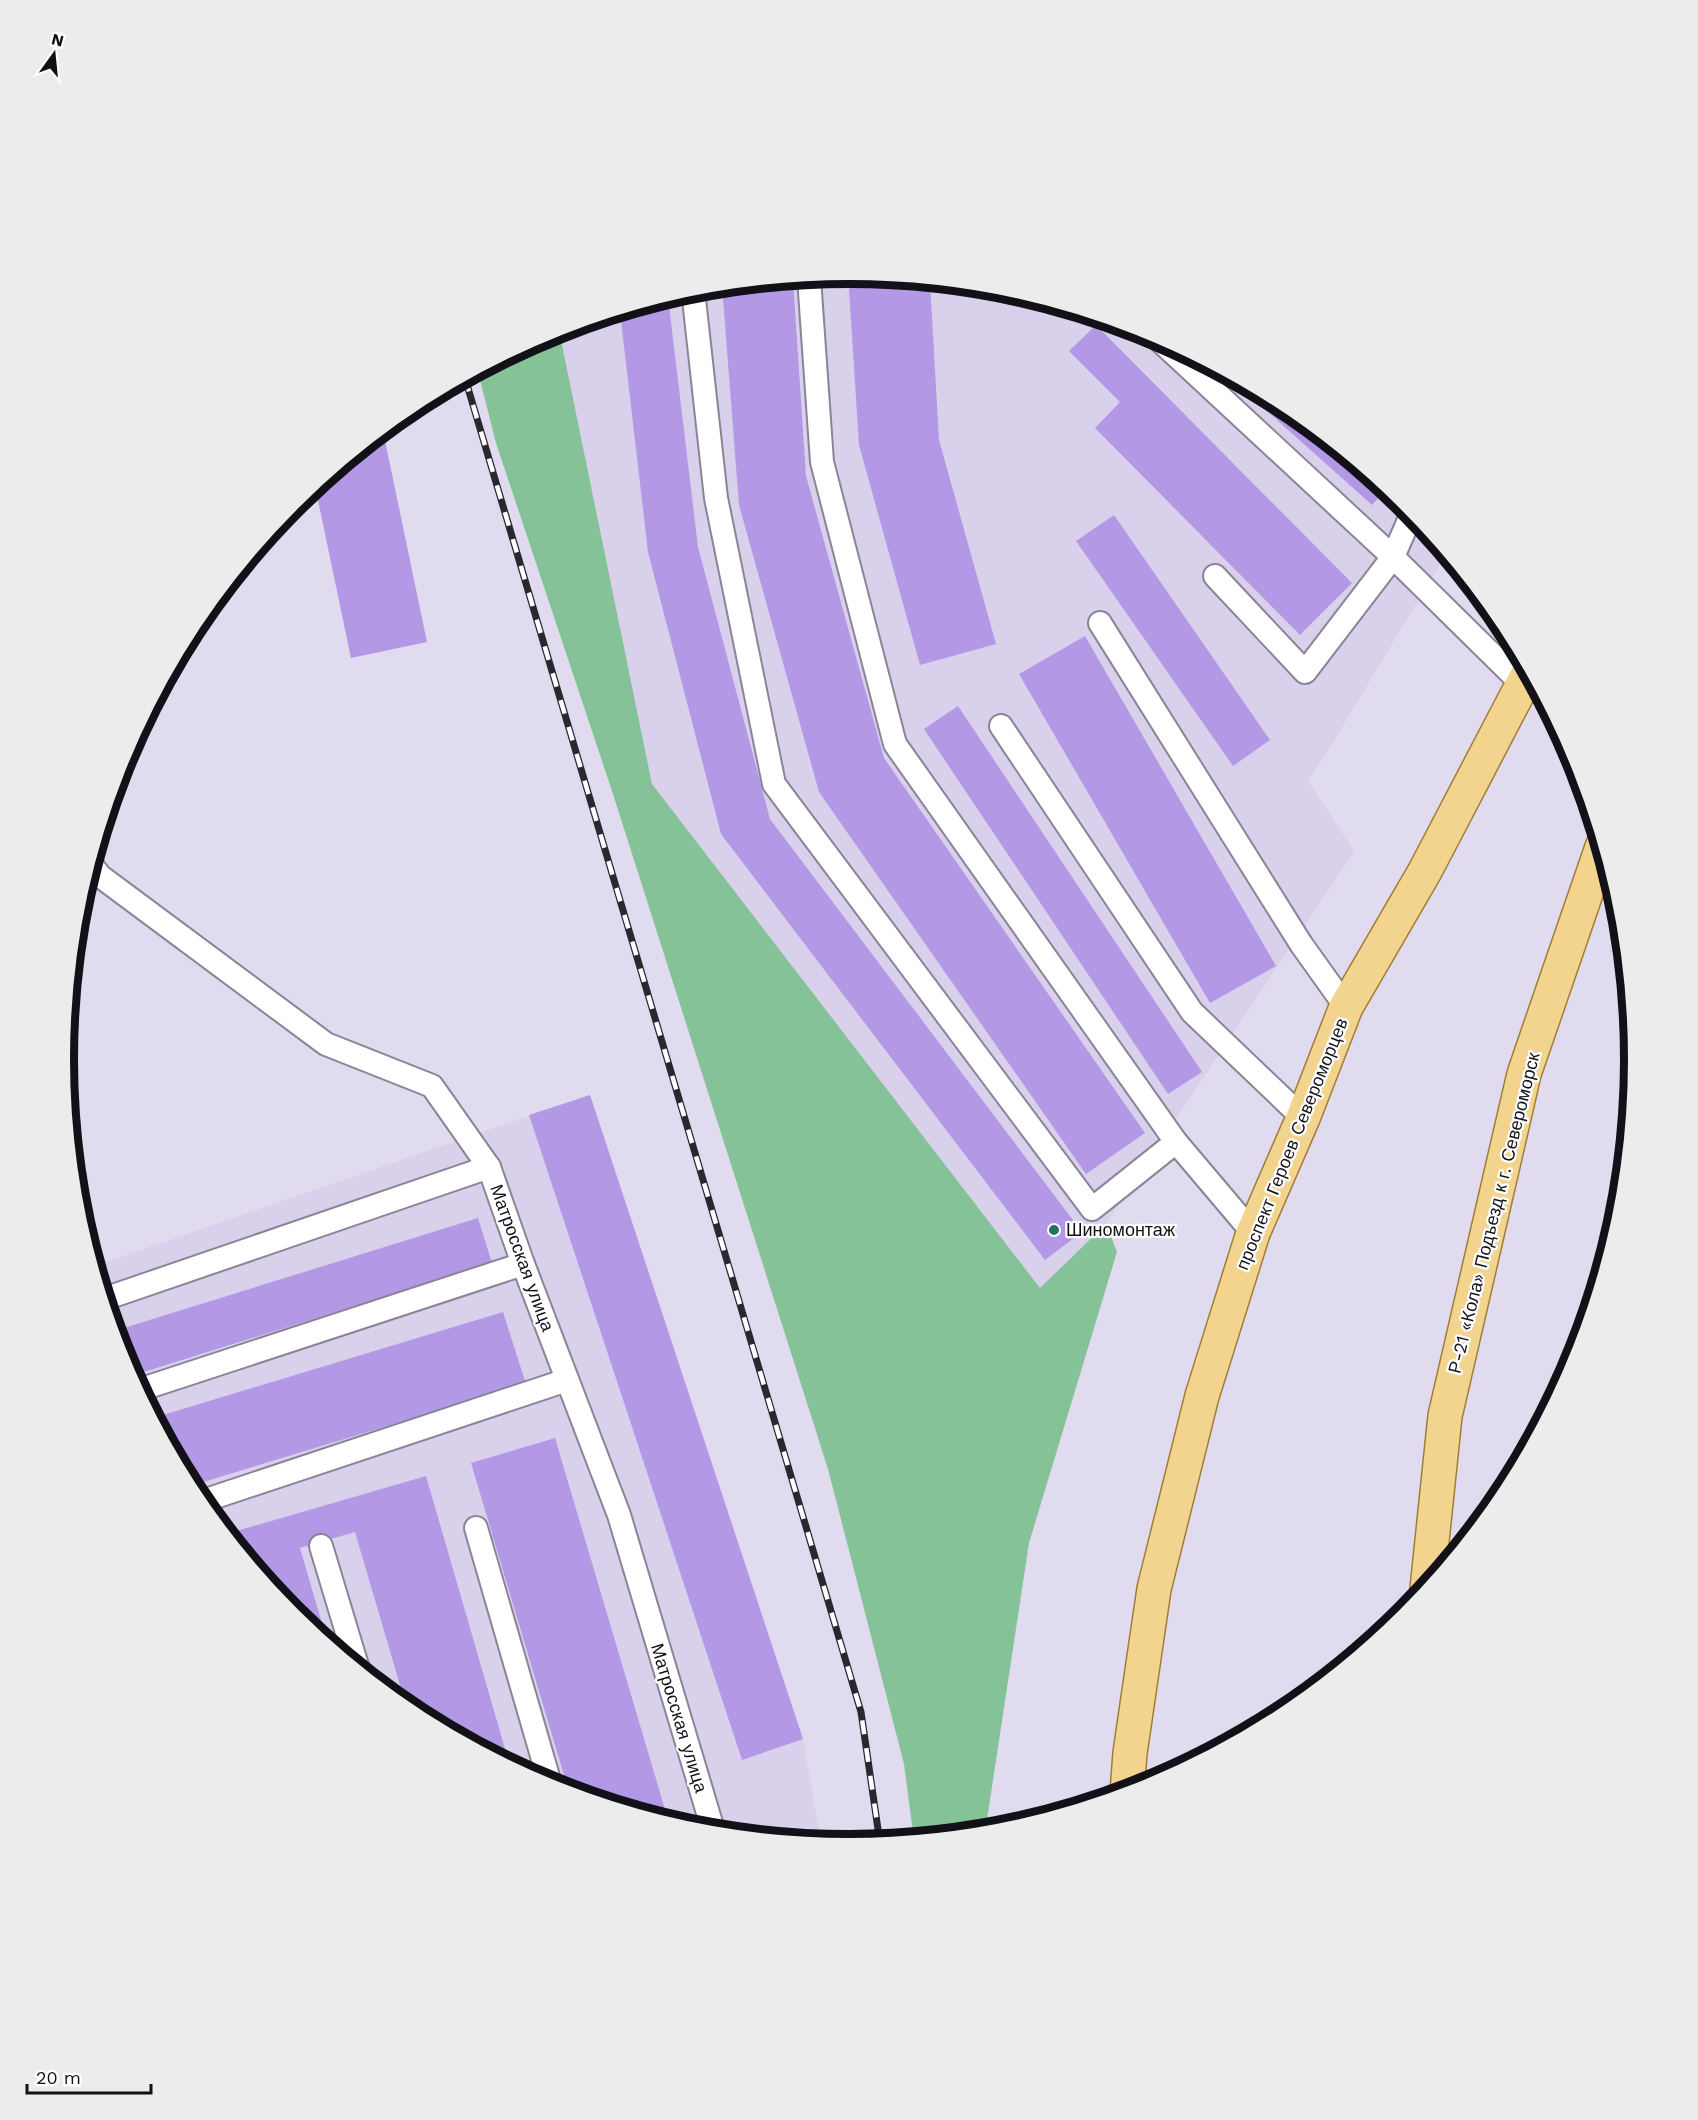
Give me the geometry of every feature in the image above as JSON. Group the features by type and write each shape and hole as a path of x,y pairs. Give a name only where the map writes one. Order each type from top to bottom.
{"main road":[{"name":"проспект Героев Североморцев","path":"1128,1783 1154,1589 1202,1396 1253,1233 1303,1118 1346,1007 1425,871 1525,679"},
{"name":"Р-21 «Кола» Подъезд к г. Североморск","path":"1428,1575 1445,1416 1521,1086 1598,859"}],"lane":[{"path":"810,286 822,462 894,744 1176,1142 1253,1233"},
{"path":"694,300 716,498 774,784 1092,1209 1176,1142"},
{"path":"1179,358 1523,677"},
{"path":"1215,576 1305,672 1393,557 1408,523"},
{"path":"1100,623 1301,944 1346,1007"},
{"path":"1001,726 1192,1012 1303,1118"},
{"name":"Матросская улица","path":"97,872 326,1044 432,1086 489,1167 523,1264 619,1515 711,1823"},
{"path":"111,1297 489,1167"},
{"path":"146,1388 523,1264"},
{"path":"210,1499 567,1380"},
{"path":"476,1528 547,1774"},
{"path":"321,1546 354,1656"}],"shaded area":[{"path":"849,284 900,286 1000,299 1098,326 1192,364 1280,415 1360,477 1397,512 1442,561 1308,781 1354,851 1106,1224 1040,1288 652,784 561,341 648,311 698,299 748,291"},
{"path":"590,1095 803,1739 820,1834 748,1829 698,1821 600,1794 506,1756 461,1732 418,1705 377,1675 338,1643 266,1571 204,1491 153,1403 115,1309 101,1264"}],"green space":[{"path":"561,341 652,784 1040,1288 1106,1224 1117,1252 1029,1543 986,1823 913,1833 904,1764 828,1469 612,791 496,443 480,378"}],"building":[{"path":"849,284 930,289 939,440 996,644 920,665 859,445"},
{"path":"793,286 806,476 884,758 1145,1133 1086,1174 819,792 739,505 723,295"},
{"path":"669,306 698,547 770,819 1082,1232 1045,1260 721,834 648,552 621,319"},
{"path":"1097,326 1352,583 1300,635 1095,428 1120,402 1069,351"},
{"path":"1252,397 1321,445 1360,477 1380,496 1372,505"},
{"path":"385,439 427,642 351,658 317,497"},
{"path":"1114,515 1270,740 1233,766 1076,541"},
{"path":"1085,636 1276,966 1210,1003 1019,674"},
{"path":"958,706 1202,1072 1168,1094 924,729"},
{"path":"590,1095 803,1739 742,1760 529,1115"},
{"path":"478,1218 492,1263 140,1373 122,1328"},
{"path":"503,1312 526,1384 199,1483 160,1416"},
{"path":"555,1438 666,1813 566,1781 471,1463"},
{"path":"426,1476 507,1757 461,1732 402,1694 355,1532 300,1548 324,1630 266,1571 234,1532"}],"railway":[{"path":"467,385 861,1712 879,1834"}],"place":[{"name":"Шиномонтаж","path":"1054,1230"}]}
